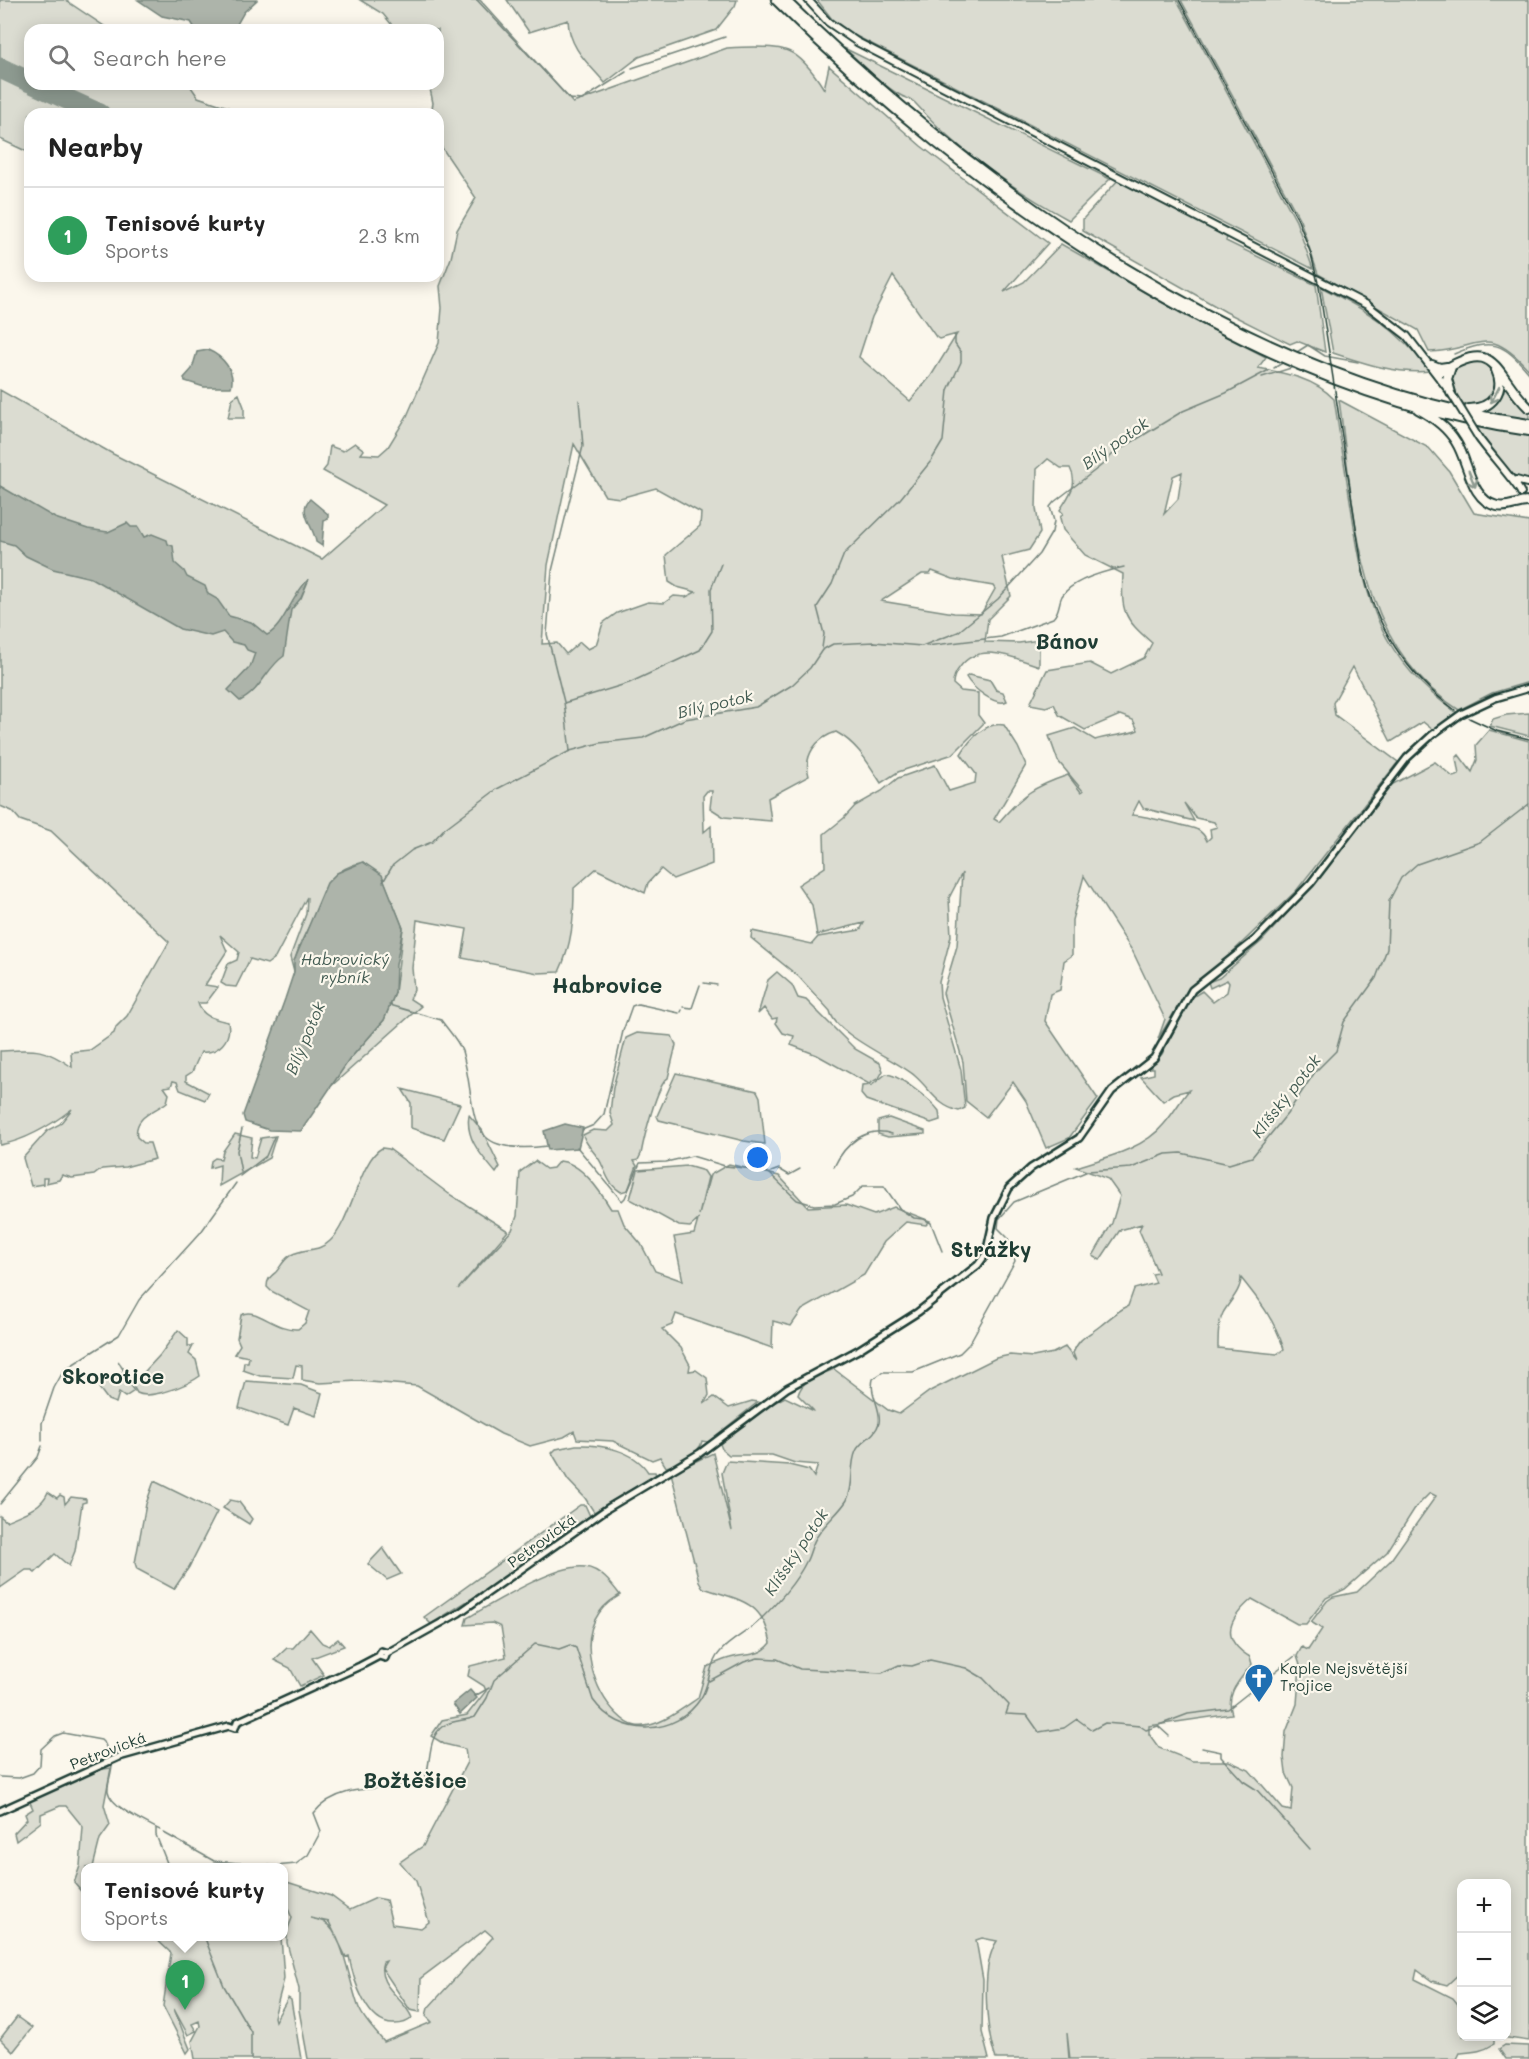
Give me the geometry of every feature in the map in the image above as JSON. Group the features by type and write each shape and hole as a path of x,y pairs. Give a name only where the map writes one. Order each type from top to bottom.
{"highway":[{"path":"776,0 902,114 979,175 1179,304 1252,343 1327,375 1406,403 1472,420 1529,431"},
{"path":"785,0 918,120 1056,226"},
{"path":"1073,237 1185,300 1275,346 1361,381 1455,409 1529,424"},
{"path":"1438,374 1467,357 1481,357 1494,364 1529,408"},
{"path":"1455,409 1483,408 1497,396 1500,385 1497,372 1481,357"},
{"path":"1432,365 1442,368 1454,364"},
{"path":"1451,393 1447,377 1454,364"},
{"path":"1406,403 1434,418 1450,434 1461,451 1477,490 1486,501 1504,507 1529,502"}],"main road":[{"path":"808,0 828,22 857,42 1367,305 1397,327 1432,365 1488,452 1518,485 1523,499 1529,502"},
{"path":"1488,452 1516,480 1528,483 1521,493"},
{"name":"Petrovická","path":"0,1811 116,1758 230,1726 231,1720 237,1722 379,1656 381,1651 387,1653 459,1613 608,1508 710,1446 782,1391 858,1350 918,1312 981,1262 988,1248 994,1218 1009,1188 1031,1168 1079,1138 1112,1091 1154,1058 1192,990 1262,934 1311,883 1407,758 1432,735 1461,714 1495,698 1529,688"}],"shaded area":[{"path":"0,0 65,0 101,24 24,24 24,90 193,90 198,97 228,107 24,108 24,150 0,139"},
{"path":"360,0 480,0 573,103 727,48 767,47 788,51 804,62 824,89 829,66 921,146 1048,243 1004,292 1024,282 1061,244 1184,315 1266,357 1258,368 1289,374 1308,381 1334,399 1357,545 1363,574 1380,626 1393,649 1410,671 1431,693 1457,713 1433,730 1423,722 1391,742 1353,667 1333,703 1335,715 1398,762 1296,891 1218,966 1189,988 1158,1039 1165,1019 1133,952 1084,876 1072,920 1072,955 1064,961 1060,990 1050,994 1045,1021 1098,1099 1069,1138 1046,1148 1026,1101 1013,1082 986,1117 966,1101 963,1062 943,993 957,946 962,873 949,898 951,936 939,982 940,997 961,1070 965,1108 959,1111 945,1105 915,1076 843,1029 799,977 751,938 752,931 812,944 818,937 860,930 864,923 817,935 812,905 798,885 825,867 824,834 855,806 882,791 898,778 935,765 949,791 975,783 976,774 961,754 974,737 985,728 997,724 1004,725 1026,765 994,819 999,822 1029,792 1056,779 1068,775 1081,792 1083,791 1058,761 1049,736 1075,728 1095,740 1138,730 1133,720 1120,715 1085,730 1059,715 1054,704 1046,707 1030,704 1047,670 1090,663 1111,674 1144,658 1152,643 1135,627 1126,613 1123,574 1085,555 1063,530 1060,518 1063,513 1060,510 1072,490 1073,474 1070,468 1061,468 1048,459 1037,469 1036,508 1040,533 1029,550 1002,557 1011,596 988,619 985,642 1019,643 1039,640 1039,666 1008,656 987,653 968,659 960,667 953,679 953,684 961,691 978,693 978,715 984,723 953,754 898,772 881,783 856,748 836,732 822,739 813,749 808,762 809,776 768,798 771,821 724,817 710,808 712,791 707,791 703,796 704,832 711,826 712,864 673,879 661,869 648,883 645,893 596,869 574,888 571,931 567,952 559,972 538,973 462,958 467,929 417,920 412,968 414,990 410,999 421,1006 328,1089 349,1060 384,1020 395,993 403,928 384,881 363,862 349,866 337,873 327,885 300,944 294,972 290,957 306,914 307,897 275,958 267,964 250,959 236,987 221,983 228,964 237,960 239,952 220,935 227,951 205,985 218,987 206,1003 198,1003 206,1014 228,1022 228,1035 218,1048 201,1052 192,1072 186,1076 186,1081 209,1093 205,1100 180,1090 177,1082 173,1081 171,1086 164,1087 169,1094 167,1102 146,1115 138,1124 137,1137 144,1143 150,1143 155,1159 125,1167 102,1169 94,1175 72,1178 62,1175 59,1180 46,1183 47,1178 43,1178 43,1184 31,1186 23,1158 48,1130 60,1124 72,1109 38,1132 0,1145 0,1051 38,1051 53,1056 72,1067 71,1052 90,1050 114,1033 116,1027 127,1016 169,942 51,831 20,820 12,811 0,806 0,390 113,454 322,559 384,505 323,471 327,466 330,446 343,451 355,443 364,450 361,454 379,455 388,447 407,416 439,343 442,308 440,286 444,282 457,230 476,198 444,151 444,108 432,108 430,90 444,90 444,24 391,24 383,14","holes":["893,276 936,337 939,339 957,334 931,376 910,401 859,357 872,317","574,444 605,496 620,498 656,488 701,513 700,526 666,555 669,582 677,587 696,592 686,597 674,596 664,603 648,602 617,613 603,623 596,645 588,649 580,642 566,654 557,643 542,644 548,565","1182,472 1178,499 1164,514 1173,476","932,571 953,579 993,586 995,589 981,614 954,613 881,601 922,574 930,574","1139,801 1143,808 1194,821 1184,803 1196,818 1214,822 1217,827 1210,829 1211,837 1207,841 1198,830 1132,815"]},
{"path":"507,0 737,0 735,6 716,30 639,57 605,83 576,47 569,30 568,20 529,32"},
{"path":"817,0 1177,0 1296,221 1313,269 854,35 832,19"},
{"path":"1181,0 1529,0 1529,370 1514,355 1492,343 1482,342 1429,352 1418,330 1318,274 1300,220"},
{"path":"844,48 1110,179 1069,220 987,168 950,138 914,102 885,85"},
{"path":"1119,179 1227,237 1226,241 1316,285 1325,352 1297,341 1290,344 1226,312 1083,231 1083,219"},
{"path":"1321,287 1381,322 1431,371 1394,370 1333,353"},
{"path":"1465,361 1482,361 1494,375 1494,390 1489,401 1462,405 1449,383 1450,371"},
{"path":"1504,383 1529,413 1529,420 1483,412 1496,403"},
{"path":"239,394 244,407 244,418 228,418 232,399"},
{"path":"1339,400 1429,448 1449,471 1474,513 1529,522 1529,682 1492,693 1459,710 1424,682 1398,649 1379,612 1356,529"},
{"path":"1474,425 1529,435 1529,481 1513,475 1505,468"},
{"path":"969,675 990,680 996,690 1003,692 1007,701 991,699 979,691 966,677"},
{"path":"1529,713 1529,736 1490,726 1493,719 1506,715"},
{"path":"1489,730 1529,741 1529,2041 1511,2038 1511,1879 1457,1879 1457,1976 1447,1985 1432,1981 1417,1970 1415,1979 1453,1998 1457,2003 1457,2041 1494,2041 1490,2047 1460,2053 1457,2059 1070,2059 1067,2033 1069,2059 996,2059 992,2047 986,1999 988,1966 997,1941 982,1938 976,1940 983,1980 982,2032 989,2059 308,2059 299,2010 299,1989 287,1943 288,1928 292,1918 288,1909 288,1882 331,1896 350,1910 376,1898 386,1900 392,1924 421,1928 429,1922 416,1881 400,1862 423,1846 467,1762 465,1749 444,1744 431,1736 442,1720 467,1715 486,1691 484,1686 468,1676 470,1666 506,1657 501,1627 492,1623 465,1625 467,1618 525,1586 558,1571 585,1567 600,1574 620,1595 603,1608 593,1625 589,1652 592,1666 596,1680 609,1704 623,1720 636,1726 661,1721 698,1698 707,1667 730,1658 757,1653 766,1648 771,1643 762,1618 756,1610 739,1600 703,1588 699,1581 671,1473 713,1453 732,1531 722,1473 727,1461 789,1465 809,1470 814,1477 818,1465 795,1463 772,1455 729,1455 720,1444 760,1410 785,1397 814,1411 798,1395 803,1385 812,1379 834,1369 888,1410 899,1414 930,1391 996,1358 1010,1355 1033,1357 1053,1353 1065,1347 1076,1361 1073,1353 1081,1340 1128,1306 1134,1289 1156,1283 1152,1274 1158,1273 1139,1230 1142,1224 1120,1230 1100,1260 1093,1256 1112,1223 1120,1196 1108,1179 1076,1167 1135,1146 1156,1133 1167,1120 1189,1090 1174,1094 1163,1101 1141,1077 1154,1074 1154,1068 1148,1068 1162,1054 1191,998 1202,991 1213,1002 1227,992 1229,983 1227,980 1210,988 1208,982 1219,978 1262,941 1320,877 1384,792 1393,784 1435,762 1453,777 1459,775 1456,758 1459,755 1472,772 1477,760 1476,745","holes":["1241,1278 1276,1329 1284,1349 1277,1354 1218,1348 1221,1317 1237,1292","1430,1493 1436,1496 1390,1561 1357,1592 1333,1597 1327,1601 1311,1622 1322,1629 1308,1650 1302,1647 1297,1656 1300,1665 1297,1704 1286,1732 1284,1757 1286,1773 1293,1788 1291,1811 1283,1809 1249,1770 1229,1761 1192,1761 1159,1748 1149,1734 1149,1726 1232,1714 1230,1706 1232,1693 1252,1664 1250,1657 1240,1650 1231,1636 1233,1621 1244,1606 1252,1599 1297,1624 1306,1624 1326,1598 1345,1589 1387,1552 1415,1508","310,1918 329,1922 335,1935 324,1922","485,1930 493,1937 428,2008 426,2016 432,2022 384,2042 361,2013 339,1942 346,1957 349,1956 358,1988 369,2009 385,2023 400,2024 412,2018 387,1985 383,1978 382,1968 410,2010 420,2012 421,1978"]},
{"path":"777,972 792,985 798,998 806,1000 855,1049 880,1063 883,1071 879,1078 869,1084 817,1055 791,1045 794,1036 783,1033 776,1023 777,1018 772,1019 764,1008 758,1014 768,980"},
{"path":"637,1033 672,1036 676,1045 668,1078 660,1090 652,1112 641,1154 638,1160 634,1161 637,1166 628,1190 621,1192 607,1177 600,1161 583,1135 593,1130 608,1131 614,1125 610,1113 613,1087 626,1038"},
{"path":"676,1073 757,1091 760,1097 765,1144 659,1120 657,1116"},
{"path":"886,1074 898,1078 922,1095 939,1111 940,1120 931,1123 866,1100 861,1094 862,1086 872,1085"},
{"path":"402,1089 460,1104 444,1139 411,1128 411,1103"},
{"path":"469,1115 482,1130 500,1167 496,1173 480,1154 472,1139 468,1124"},
{"path":"889,1118 925,1131 925,1134 888,1137 878,1134 878,1121"},
{"path":"235,1134 252,1138 250,1157 255,1158 261,1138 276,1136 269,1158 219,1186 220,1165 210,1168 211,1161 215,1158 221,1159 223,1151"},
{"path":"382,1148 389,1149 449,1194 508,1231 458,1289 512,1230 517,1216 520,1172 535,1161 546,1169 553,1168 559,1161 575,1166 596,1186 611,1209 618,1209 624,1224 641,1244 655,1271 683,1281 674,1237 694,1234 698,1220 690,1227 679,1226 630,1199 638,1170 687,1166 704,1171 708,1177 699,1215 710,1175 729,1164 779,1176 808,1207 846,1205 874,1215 894,1207 930,1221 926,1225 906,1222 884,1242 864,1275 802,1310 791,1326 773,1321 772,1348 676,1314 672,1325 662,1329 681,1348 690,1365 689,1371 696,1370 707,1378 709,1395 704,1404 714,1397 729,1408 752,1401 758,1402 708,1442 702,1441 701,1445 687,1457 666,1467 660,1457 652,1460 613,1441 577,1439 574,1431 564,1437 530,1446 501,1434 417,1386 358,1381 320,1383 302,1380 302,1366 296,1365 293,1378 260,1376 243,1370 244,1362 248,1362 249,1357 234,1354 240,1345 237,1338 241,1315 247,1313 260,1316 290,1329 298,1329 305,1323 309,1311 271,1291 267,1287 268,1280 291,1255 321,1247 330,1241 344,1220 368,1164 374,1154"},
{"path":"178,1330 188,1339 188,1346 193,1346 189,1354 196,1360 200,1376 159,1393 143,1395 137,1393 118,1361 134,1383 160,1355"},
{"path":"121,1372 134,1391 125,1397 119,1393 116,1403 108,1400 99,1388 103,1381 111,1381"},
{"path":"246,1381 301,1385 322,1393 316,1416 294,1408 288,1425 239,1408"},
{"path":"576,1445 616,1450 634,1458 648,1472 655,1472 656,1475 594,1512 585,1498 568,1480 552,1453 556,1449"},
{"path":"154,1481 217,1512 189,1567 174,1589 137,1569 135,1563 146,1504"},
{"path":"48,1492 57,1498 60,1495 64,1497 65,1504 71,1497 86,1499 86,1502 82,1503 75,1551 69,1566 55,1554 35,1573 33,1570 26,1570 0,1588 0,1516 6,1521 30,1510 41,1503"},
{"path":"230,1500 239,1502 252,1519 249,1524 223,1508"},
{"path":"580,1505 585,1505 590,1516 498,1582 431,1624 424,1617"},
{"path":"383,1548 401,1574 387,1580 368,1564"},
{"path":"310,1629 322,1643 329,1646 338,1639 344,1646 312,1658 324,1675 300,1686 290,1668 274,1660 287,1648 293,1648"},
{"path":"111,1768 104,1805 110,1825 100,1839 94,1863 81,1863 81,1891 74,1883 80,1866 83,1827 66,1806 60,1806 41,1814 41,1822 16,1841 14,1833 27,1819 25,1814 33,1809 29,1800 95,1770"},
{"path":"158,1941 281,1941 284,1979 274,2017 275,2021 288,1998 291,2000 301,2059 195,2059 192,2041 200,2026 199,2021 192,2024 196,2031 188,2035 174,2009 190,2049 187,2053 163,2006 171,1953"},
{"path":"17,2017 32,2028 13,2052 0,2039"},
{"path":"1505,2045 1529,2046 1529,2059 1506,2059 1499,2049"}],"water":[{"path":"138,0 257,0 244,12 237,24 192,24 162,16"},
{"path":"208,350 227,365 231,375 231,387 204,387 185,381 184,378 192,369 197,352"},
{"path":"0,486 55,518 88,529 108,532 127,523 131,527 138,527 144,537 152,534 167,540 168,544 173,546 175,563 187,577 205,586 208,594 217,599 229,616 251,622 267,635 284,617 298,592 309,579 301,598 291,610 284,656 272,667 258,686 240,701 228,690 250,667 255,653 247,650 244,645 232,642 223,632 211,636 180,629 91,578 53,569 26,556 14,545 0,541"},
{"path":"310,499 328,514 328,519 324,521 322,546 316,542 306,514 306,504"},
{"name":"Habrovický rybník","path":"363,862 382,875 403,928 396,965 395,993 384,1020 349,1060 301,1131 269,1130 245,1122 243,1115 294,972 294,961 327,883 337,873"},
{"path":"565,1124 583,1128 578,1148 548,1150 544,1131"},
{"path":"470,1690 477,1698 460,1714 453,1704"}],"waterway":[{"path":"477,0 570,99 582,100 626,72"},
{"path":"632,68 725,37"},
{"path":"822,648 824,634 817,607 832,584 844,554 900,499 931,461 943,441 948,390 961,362 961,353 955,344 955,336"},
{"path":"1297,352 1308,345 1325,356 1358,362"},
{"path":"1454,354 1478,346 1496,346 1512,355 1529,373"},
{"name":"Bílý potok","path":"1274,368 1284,362"},
{"name":"Bílý potok","path":"1324,363 1328,364"},
{"path":"1262,377 1291,368"},
{"name":"Bílý potok","path":"383,882 393,865 412,850 432,842 444,829 497,789 570,751 600,743 643,738 685,719 756,707 792,685 810,668 822,650 833,644 874,642 922,646 958,632 998,599 1039,554 1052,532 1054,521 1050,507 1054,502 1114,453 1183,411 1226,393 1269,370"},
{"path":"570,751 564,702 547,634 552,571 583,446 579,400"},
{"path":"564,703 629,683 700,650 712,631 711,589 721,564"},
{"path":"926,646 1001,637 1053,618 1057,613 1062,596 1073,585 1090,577 1124,567"},
{"name":"Klíšský potok","path":"288,1865 296,1864 308,1855 321,1831 314,1813 324,1803 336,1796 364,1789 422,1784 431,1746 437,1732 447,1724 475,1717 487,1698 494,1680 535,1644 559,1649 570,1645 576,1648 593,1700 604,1712 618,1721 648,1728 663,1726 690,1711 704,1692 716,1657 724,1647 759,1621 786,1592 803,1568 816,1538 847,1500 856,1451 874,1432 879,1423 879,1412 872,1385 873,1379 883,1372 913,1372 960,1353 969,1344 1015,1261 1008,1238 998,1228 999,1219 1014,1202 1088,1171 1131,1168 1166,1154 1181,1153 1229,1164 1252,1157 1287,1114 1315,1072 1336,1051 1344,1022 1376,978 1387,949 1389,901 1401,878 1417,864 1480,842 1529,804"},
{"path":"704,983 717,985"},
{"path":"683,1007 692,1008 700,985"},
{"path":"582,1130 594,1125 604,1114 623,1031 632,1006 638,1004 679,1013"},
{"path":"389,1005 441,1020 453,1035 462,1051 473,1111 478,1126 486,1137 499,1144 519,1148 547,1146"},
{"path":"241,1172 237,1151 242,1129"},
{"path":"834,1167 844,1151 857,1138 874,1132 892,1134"},
{"name":"Bílý potok","path":"240,1176 266,1156 274,1137"},
{"path":"577,1147 622,1201 640,1163 666,1162 692,1156 725,1166 769,1173 797,1200 814,1205 835,1204 852,1197 863,1186 884,1186 900,1209 914,1218 924,1219 931,1223 942,1251"},
{"path":"771,1172 779,1169 789,1175 800,1169"},
{"name":"Bílý potok","path":"42,1441 42,1423 54,1388 64,1370 119,1335 139,1300 201,1232 236,1183"},
{"name":"Bílý potok","path":"0,1504 38,1457 42,1446"},
{"path":"1159,1725 1188,1714 1228,1709 1295,1656"},
{"path":"709,1681 744,1662 758,1658 777,1659 800,1669 882,1673 899,1665 912,1666 930,1660 966,1668 983,1678 1009,1705 1006,1714 1027,1715 1039,1732 1064,1728 1077,1719 1092,1730 1105,1723 1140,1726 1146,1730 1158,1726 1169,1736"},
{"path":"475,1696 489,1688"},
{"name":"Klíšský potok","path":"0,1777 19,1778 33,1773 40,1765 41,1749 55,1736 63,1733 101,1740 110,1758"},
{"path":"1202,1748 1221,1752 1221,1757 1243,1781 1257,1790 1310,1849"},
{"name":"Klíšský potok","path":"112,1764 108,1788 110,1797 122,1809 160,1830"},
{"path":"156,1829 156,1835 167,1863"},
{"name":"Klíšský potok","path":"164,1833 214,1861 238,1863"},
{"path":"206,1941 224,1986 251,2032 251,2059"}],"runway":[{"path":"0,68 24,79"},
{"path":"47,90 87,108"}],"railway":[{"path":"1179,0 1298,220 1311,254 1319,287 1362,566 1375,609 1395,647 1407,664 1437,696 1455,710"},
{"path":"1469,718 1497,731 1529,739"}],"place":[{"name":"Kaple Nejsvětější Trojice","path":"1259,1704"},
{"name":"Tenisové kurty","path":"185,2010"}],"district":[{"name":"Bánov","path":"1067,642"},
{"name":"Habrovice","path":"607,986"},
{"name":"Strážky","path":"991,1250"},
{"name":"Skorotice","path":"113,1377"},
{"name":"Božtěšice","path":"415,1781"}]}
